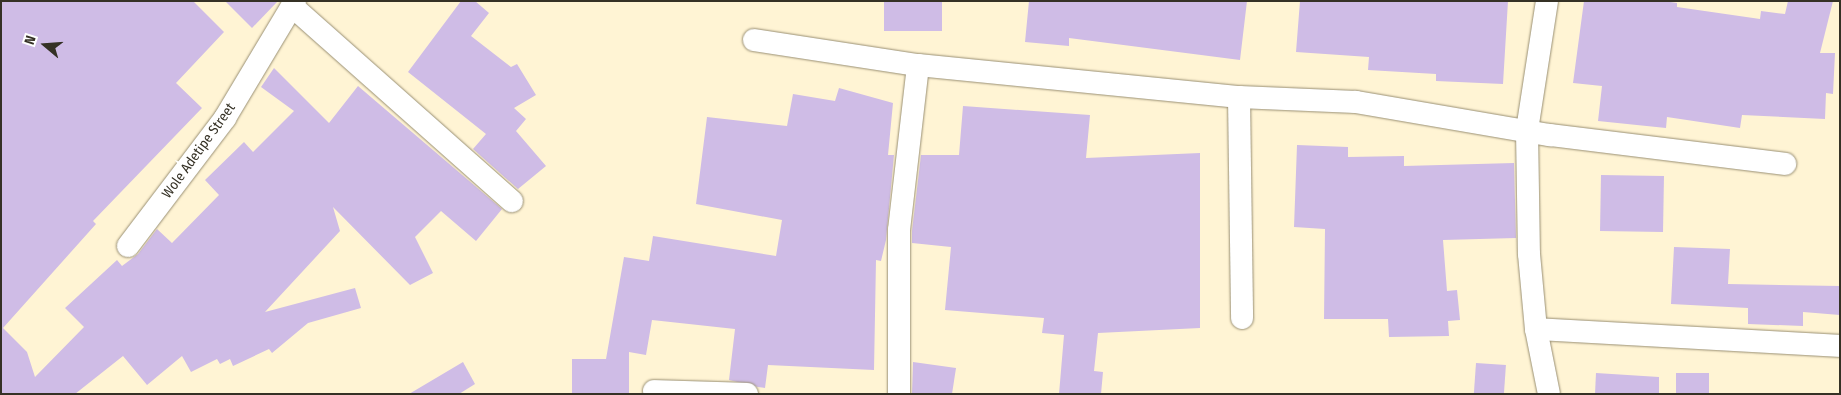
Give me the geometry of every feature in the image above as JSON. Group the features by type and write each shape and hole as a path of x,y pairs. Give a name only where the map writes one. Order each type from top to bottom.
{"street":[{"path":"1547,1 1527,130 1529,254 1536,329 1549,394"},
{"path":"293,4 512,201"},
{"name":"Wole Adetipe Street","path":"128,246 226,118 293,4"},
{"path":"754,40 918,65 1238,96 1356,102 1527,130 1785,164"},
{"path":"899,394 899,230 918,65"},
{"path":"1238,96 1242,318"},
{"path":"1536,329 1840,346"},
{"path":"654,391 747,394"}],"building":[{"path":"1,1 193,1 224,32 176,83 202,108 93,221 96,224 3,328 27,352 35,377 84,327 65,308 117,260 122,266 138,254 157,229 172,243 219,195 205,180 244,142 253,152 294,111 261,87 274,68 329,123 358,86 502,209 476,241 441,211 415,237 433,273 410,285 333,207 340,231 265,312 355,288 361,308 308,323 272,353 269,349 233,366 230,359 220,364 217,359 191,372 182,356 147,385 123,356 75,394 1,394"},
{"path":"225,1 278,1 252,28"},
{"path":"461,1 475,1 489,13 471,36 511,67 517,64 536,95 514,108 526,119 516,131 546,166 518,189 473,149 486,134 408,72"},
{"path":"884,1 942,1 942,31 884,31"},
{"path":"1029,1 1247,1 1240,60 1069,38 1069,46 1025,42"},
{"path":"1300,1 1508,1 1503,84 1436,81 1436,74 1368,70 1369,57 1296,52"},
{"path":"1584,1 1664,1 1677,3 1677,7 1760,19 1761,11 1785,14 1788,1 1833,1 1820,53 1835,53 1833,94 1826,93 1825,119 1742,115 1740,128 1667,117 1666,128 1598,121 1602,86 1573,83"},
{"path":"839,88 893,103 888,155 894,155 886,240 881,261 876,260 874,370 768,365 765,388 758,387 729,380 735,329 652,320 646,355 629,352 629,393 572,393 572,359 606,359 624,257 649,261 653,236 776,256 782,220 696,204 707,117 787,126 793,94 835,101"},
{"path":"963,106 1090,115 1086,158 1200,153 1200,328 1098,333 1094,371 1103,372 1101,394 1059,394 1064,335 1042,333 1044,318 945,310 951,247 912,243 912,231 921,155 959,155"},
{"path":"1297,145 1348,147 1348,157 1404,156 1404,166 1514,163 1516,238 1443,240 1447,291 1457,290 1460,320 1448,321 1449,336 1389,337 1388,319 1324,319 1325,229 1294,227"},
{"path":"1601,175 1664,176 1663,232 1600,231"},
{"path":"1674,247 1730,249 1728,284 1840,286 1840,315 1803,312 1803,326 1748,324 1748,308 1671,304"},
{"path":"463,362 475,384 459,394 409,394"},
{"path":"913,362 956,368 952,394 912,394"},
{"path":"1476,363 1506,365 1504,394 1474,394"},
{"path":"1596,373 1659,377 1659,394 1595,394"},
{"path":"1676,373 1709,373 1709,394 1676,394"}]}
